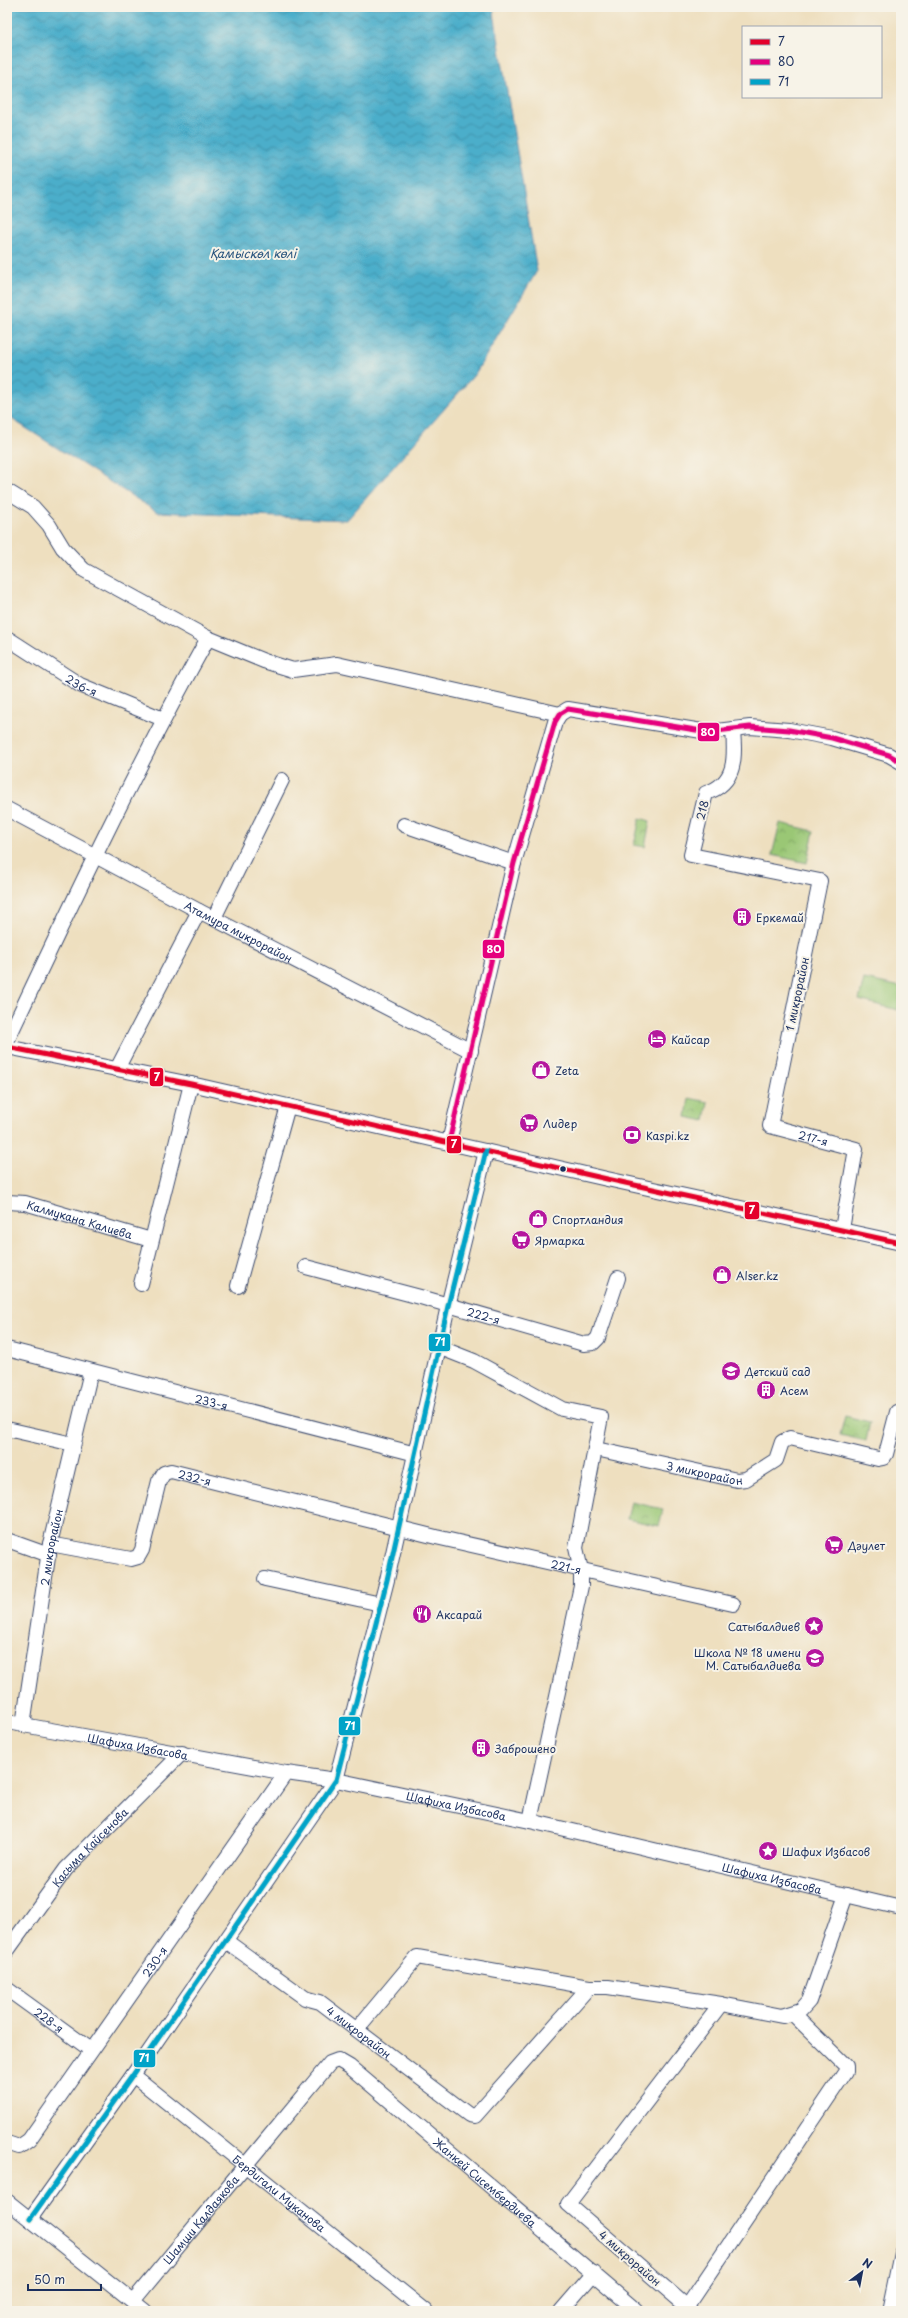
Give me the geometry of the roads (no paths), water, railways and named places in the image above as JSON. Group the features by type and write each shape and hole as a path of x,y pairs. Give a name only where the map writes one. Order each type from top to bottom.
{"street":[{"path":"7,491 32,507 49,525 63,548 84,570 208,638 264,661 293,670 337,664 560,714"},
{"name":"236-я","path":"7,638 80,684 163,719"},
{"path":"7,1041 94,856 163,719 208,638"},
{"path":"449,1142 472,1051 514,863 555,722 560,714 568,709 708,732 750,726 789,730 832,738 889,755 901,762"},
{"name":"218","path":"733,729 735,752 730,776 723,786 706,793 691,855 820,881"},
{"path":"214,918 282,780"},
{"name":"Атамура микрорайон","path":"7,809 199,911 472,1051"},
{"path":"404,825 514,863"},
{"name":"1 микрорайон","path":"770,1126 820,881"},
{"path":"117,1069 199,911"},
{"path":"7,1047 191,1084 486,1150 607,1179 901,1243"},
{"path":"141,1284 191,1084"},
{"path":"238,1286 288,1106"},
{"name":"217-я","path":"770,1126 856,1149 842,1229"},
{"path":"30,2219 133,2075 336,1780 381,1604 441,1348 448,1306 486,1150"},
{"name":"Калмукана Калиева","path":"7,1202 25,1203 151,1240"},
{"name":"222-я","path":"306,1268 424,1298 584,1344 593,1343 598,1338 618,1278"},
{"path":"441,1348 474,1361 562,1409 601,1417 576,1548 581,1570 581,1586 566,1663 530,1821"},
{"name":"233-я","path":"7,1349 416,1454"},
{"name":"2 микрорайон","path":"23,1725 49,1550 91,1371"},
{"name":"3 микрорайон","path":"596,1449 737,1480 746,1479 776,1460 782,1442 790,1438 878,1459 883,1458 886,1454 897,1412 901,1412"},
{"path":"7,1429 73,1444"},
{"name":"232-я","path":"7,1540 49,1550 131,1559 138,1557 142,1550 159,1481 164,1473 171,1471 399,1528"},
{"name":"221-я","path":"399,1528 733,1604"},
{"path":"264,1579 381,1604"},
{"name":"Шафиха Избасова","path":"7,1722 286,1773 336,1780 530,1821 901,1908"},
{"name":"Касыма Кайсенова","path":"7,1951 66,1869 182,1753"},
{"name":"230-я","path":"13,2145 29,2140 286,1773"},
{"path":"357,2029 417,1957 589,1987 608,1987 721,2004 782,2016 793,2014 801,2010 809,2001 846,1895"},
{"name":"4 микрорайон","path":"226,1940 304,1998 320,2002 468,2115 474,2116 589,1987"},
{"name":"228-я","path":"7,1990 91,2050"},
{"name":"4 микрорайон","path":"690,2309 568,2204 721,2004"},
{"path":"690,2309 846,2071 846,2066 793,2014"},
{"name":"Жанкей Сисембердиева","path":"330,2063 338,2060 350,2067 637,2311"},
{"name":"Шамши Калдаякова","path":"133,2301 330,2063"},
{"name":"Бердигали Муканова","path":"133,2075 426,2311"},
{"path":"7,2201 145,2311"},
{"path":"889,2311 901,2253"},
{"path":"561,2311 594,2273"}],"water":[{"name":"Қамыскөл көлі","path":"7,7 493,7 537,271 475,374 347,520 157,512 7,416"}],"place":[{"name":"Еркемай","path":"742,917"},
{"name":"Кайсар","path":"657,1039"},
{"name":"Zeta","path":"541,1070"},
{"name":"Лидер","path":"529,1123"},
{"name":"Kaspi.kz","path":"632,1135"},
{"name":"Спортландия","path":"538,1219"},
{"name":"Ярмарка","path":"521,1240"},
{"name":"Alser.kz","path":"722,1275"},
{"name":"Детский сад","path":"731,1371"},
{"name":"Асем","path":"766,1390"},
{"name":"Дәулет","path":"834,1545"},
{"name":"Аксарай","path":"422,1614"},
{"name":"Сатыбалдиев","path":"814,1626"},
{"name":"Школа № 18 имени М. Сатыбалдиева","path":"815,1658"},
{"name":"Заброшено","path":"481,1748"},
{"name":"Шафих Избасов","path":"768,1851"}]}
